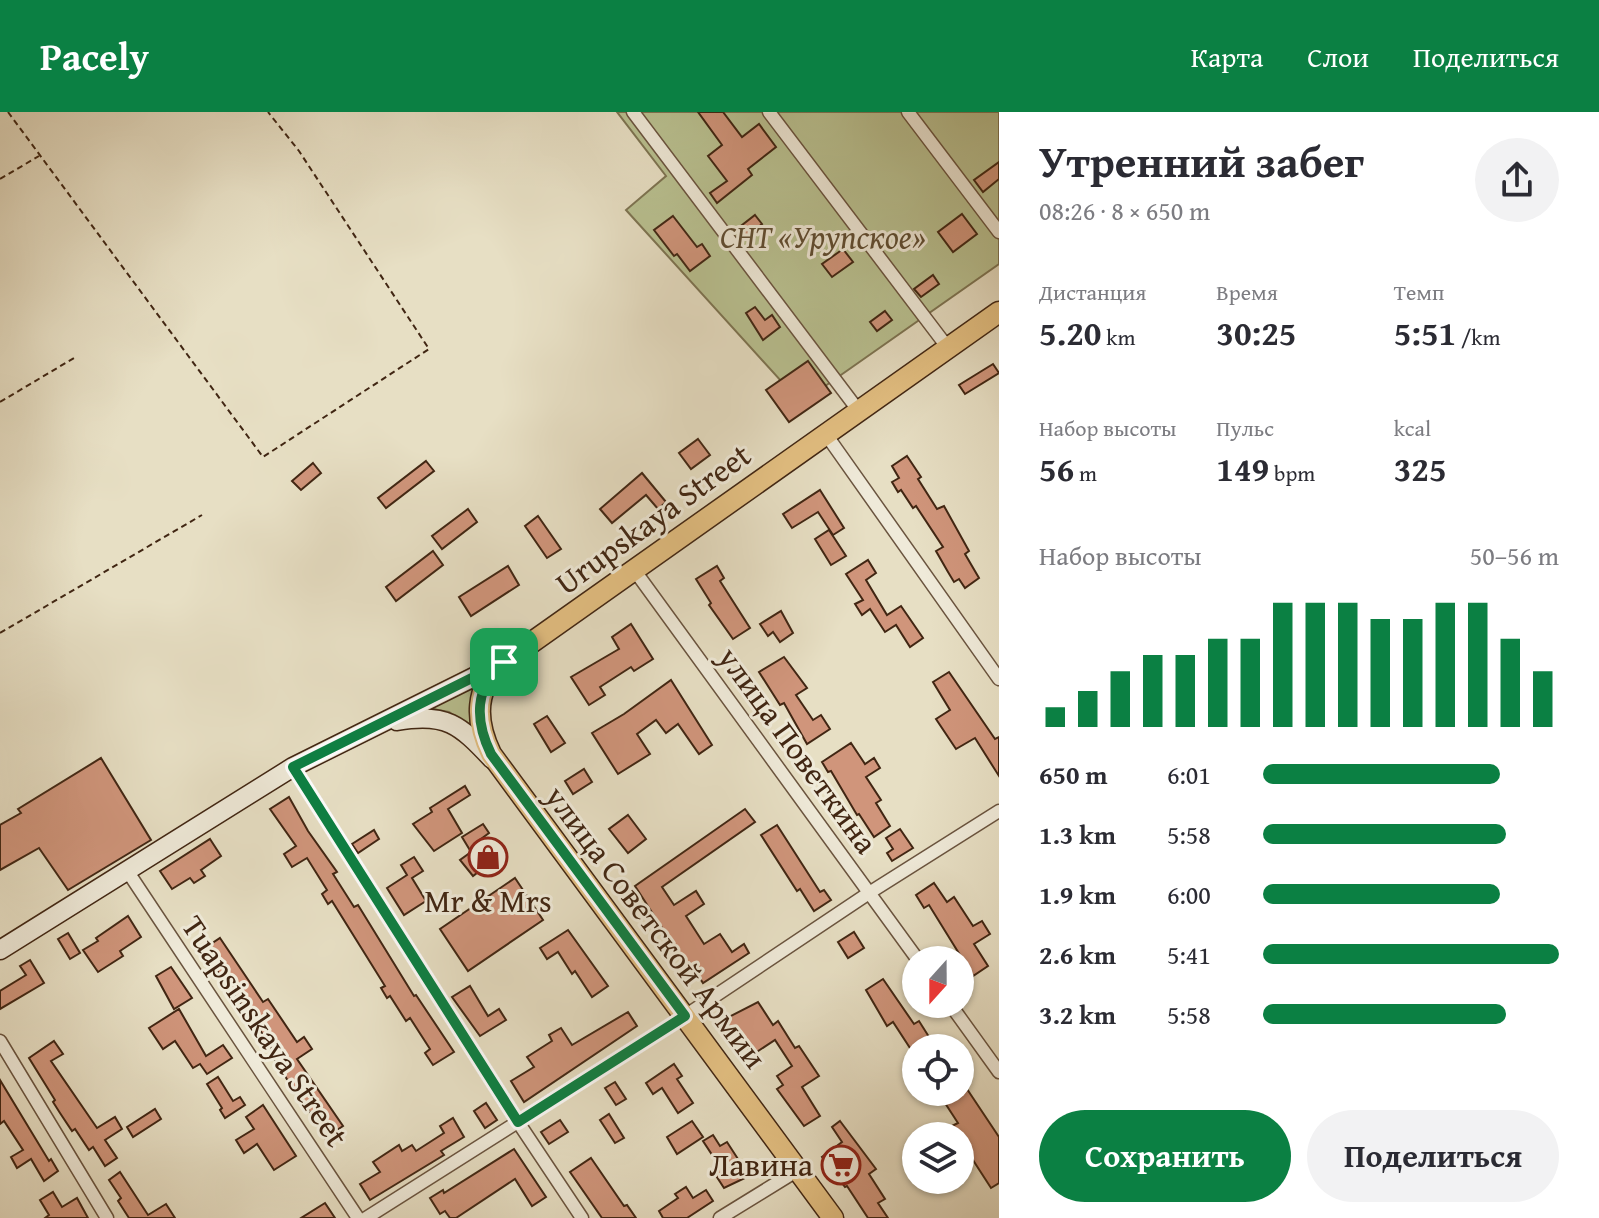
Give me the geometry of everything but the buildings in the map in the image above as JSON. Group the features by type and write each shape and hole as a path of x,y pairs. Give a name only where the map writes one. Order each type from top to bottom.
{"main road":[{"name":"Urupskaya Street","path":"504,662 825,433 998,316"},
{"name":"улица Советской Армии","path":"504,662 488,678 482,690 479,710 484,740 503,771 833,1218"}],"street":[{"path":"633,112 858,410"},
{"path":"769,112 948,348"},
{"path":"908,112 999,232"},
{"path":"825,433 999,679"},
{"name":"улица Поветкина","path":"635,571 908,946"},
{"name":"Urupskaya Street","path":"0,950 293,767 504,662"},
{"path":"371,728 411,719 441,719 453,723 471,736 503,771"},
{"path":"293,767 582,1218"},
{"path":"366,1218 685,1016 869,893 999,811"},
{"name":"Tuapsinskaya Street","path":"128,872 358,1218"},
{"path":"960,1018 999,1072"},
{"path":"0,1041 107,1218"},
{"path":"720,1218 798,1170"}],"path":[{"path":"8,112 263,457 429,349 299,151 268,112"},
{"path":"0,179 39,156"},
{"path":"0,402 74,358"},
{"path":"0,633 202,515"}],"green space":[{"name":"СНТ «Урупское»","path":"617,112 999,112 999,264 801,403 626,210 666,176"},
{"path":"473,688 471,727 449,712 427,708"}],"place":[{"name":"Mr & Mrs","path":"488,857"},
{"name":"Лавина","path":"841,1165"}],"route":[{"path":"504,662 488,678 482,690 479,710 480,726 491,754 685,1016 518,1122 293,767 504,662"}]}
